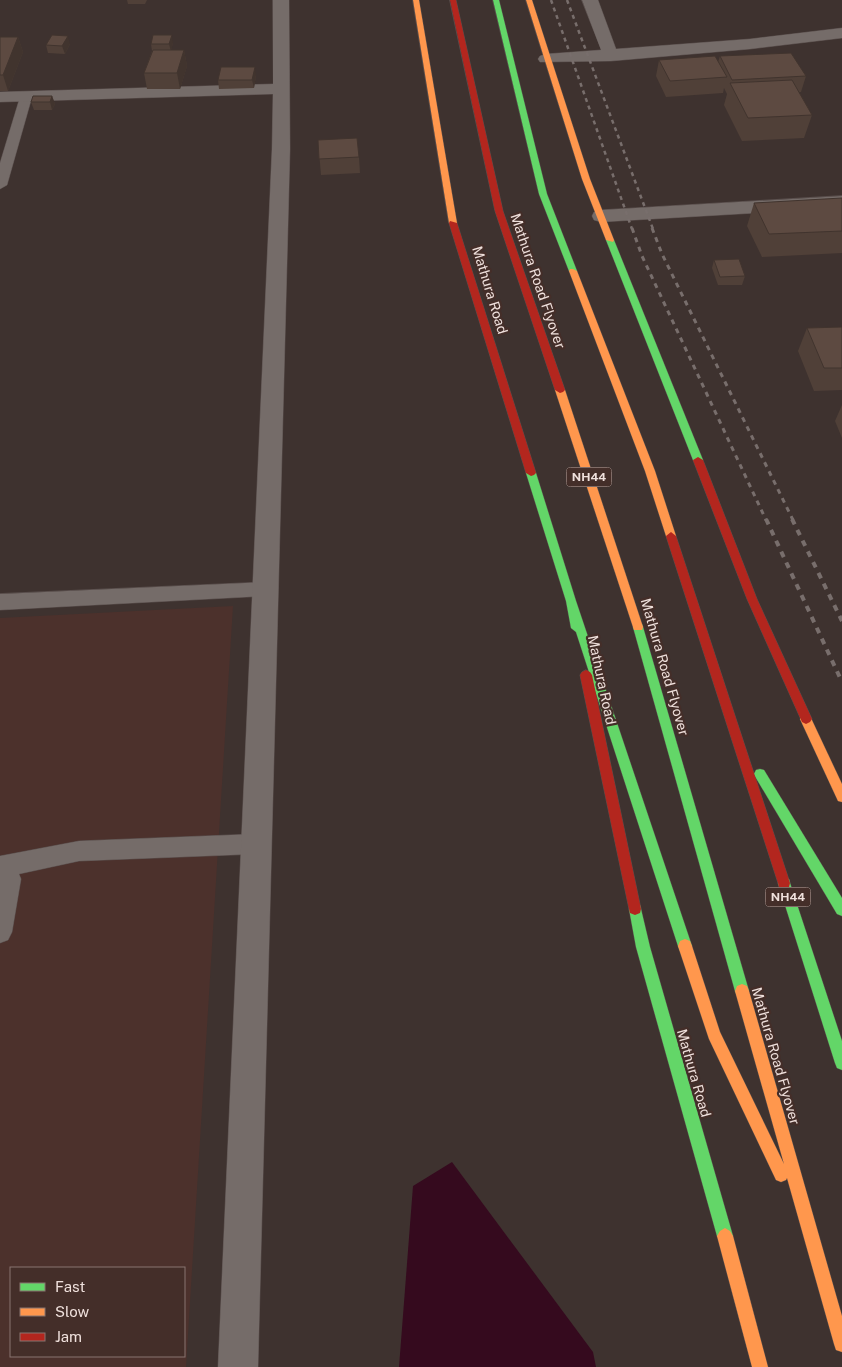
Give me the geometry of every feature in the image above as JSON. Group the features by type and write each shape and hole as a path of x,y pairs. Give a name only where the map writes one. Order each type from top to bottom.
{"main road":[{"name":"Mathura Road","path":"416,0 454,227 570,601 642,947 760,1367"},
{"name":"Mathura Road Flyover","path":"453,0 499,211 628,591 842,1344"},
{"name":"NH44","path":"496,0 543,194 650,471 842,1062"},
{"path":"528,0 586,179 688,431 752,598 842,797"},
{"path":"570,601 714,1034 816,1248"},
{"path":"734,732 842,910"}],"street":[{"path":"238,1367 258,844 281,149 281,0"},
{"path":"590,0 611,56"},
{"path":"546,59 611,56 750,44 842,33"},
{"path":"0,97 281,89"},
{"path":"601,216 842,202"}],"lane":[{"path":"0,185 26,96"},
{"path":"0,602 267,589"},
{"path":"0,867 79,851 258,844"},
{"path":"0,870 10,879 0,932"}],"shaded area":[{"path":"233,606 186,1367 0,1367 0,618"},
{"path":"452,1162 593,1352 596,1367 399,1367 413,1186"}],"building":[{"path":"52,35 68,36 62,46 46,45"},
{"path":"153,35 172,35 169,44 151,44"},
{"path":"0,37 18,37 3,75 0,75"},
{"path":"153,50 184,50 177,73 144,73"},
{"path":"791,53 806,76 732,80 720,56"},
{"path":"715,56 727,77 670,81 659,60"},
{"path":"221,67 255,67 252,80 218,80"},
{"path":"792,80 812,115 748,118 730,83"},
{"path":"33,96 52,96 50,102 31,102"},
{"path":"357,138 359,157 319,159 318,140"},
{"path":"842,198 842,231 769,234 754,203"},
{"path":"739,259 745,276 720,277 714,260"},
{"path":"842,327 842,368 824,368 807,328"}],"railway":[{"path":"551,0 632,229"},
{"path":"567,0 653,229"},
{"path":"632,228 642,256 766,520"},
{"path":"652,228 662,254 793,520"},
{"path":"766,519 842,682"},
{"path":"792,519 842,621"}],"traffic: fast":[{"path":"496,0 543,194 573,271"},
{"path":"610,240 698,460"},
{"path":"531,473 571,601 576,628"},
{"path":"571,601 685,946"},
{"path":"638,627 742,991"},
{"path":"760,774 842,910"},
{"path":"784,883 842,1063"},
{"path":"635,909 643,947 725,1236"}],"traffic: slow":[{"path":"416,0 453,223"},
{"path":"529,0 586,179 610,240"},
{"path":"573,271 650,471 671,536"},
{"path":"560,390 638,627"},
{"path":"806,719 842,797"},
{"path":"685,946 714,1034 781,1175"},
{"path":"742,991 842,1344"},
{"path":"725,1236 760,1367"}],"traffic: jam":[{"path":"453,0 499,211 560,390"},
{"path":"453,223 531,473"},
{"path":"698,460 752,599 806,719"},
{"path":"671,536 784,883"},
{"path":"586,675 635,909"}]}
